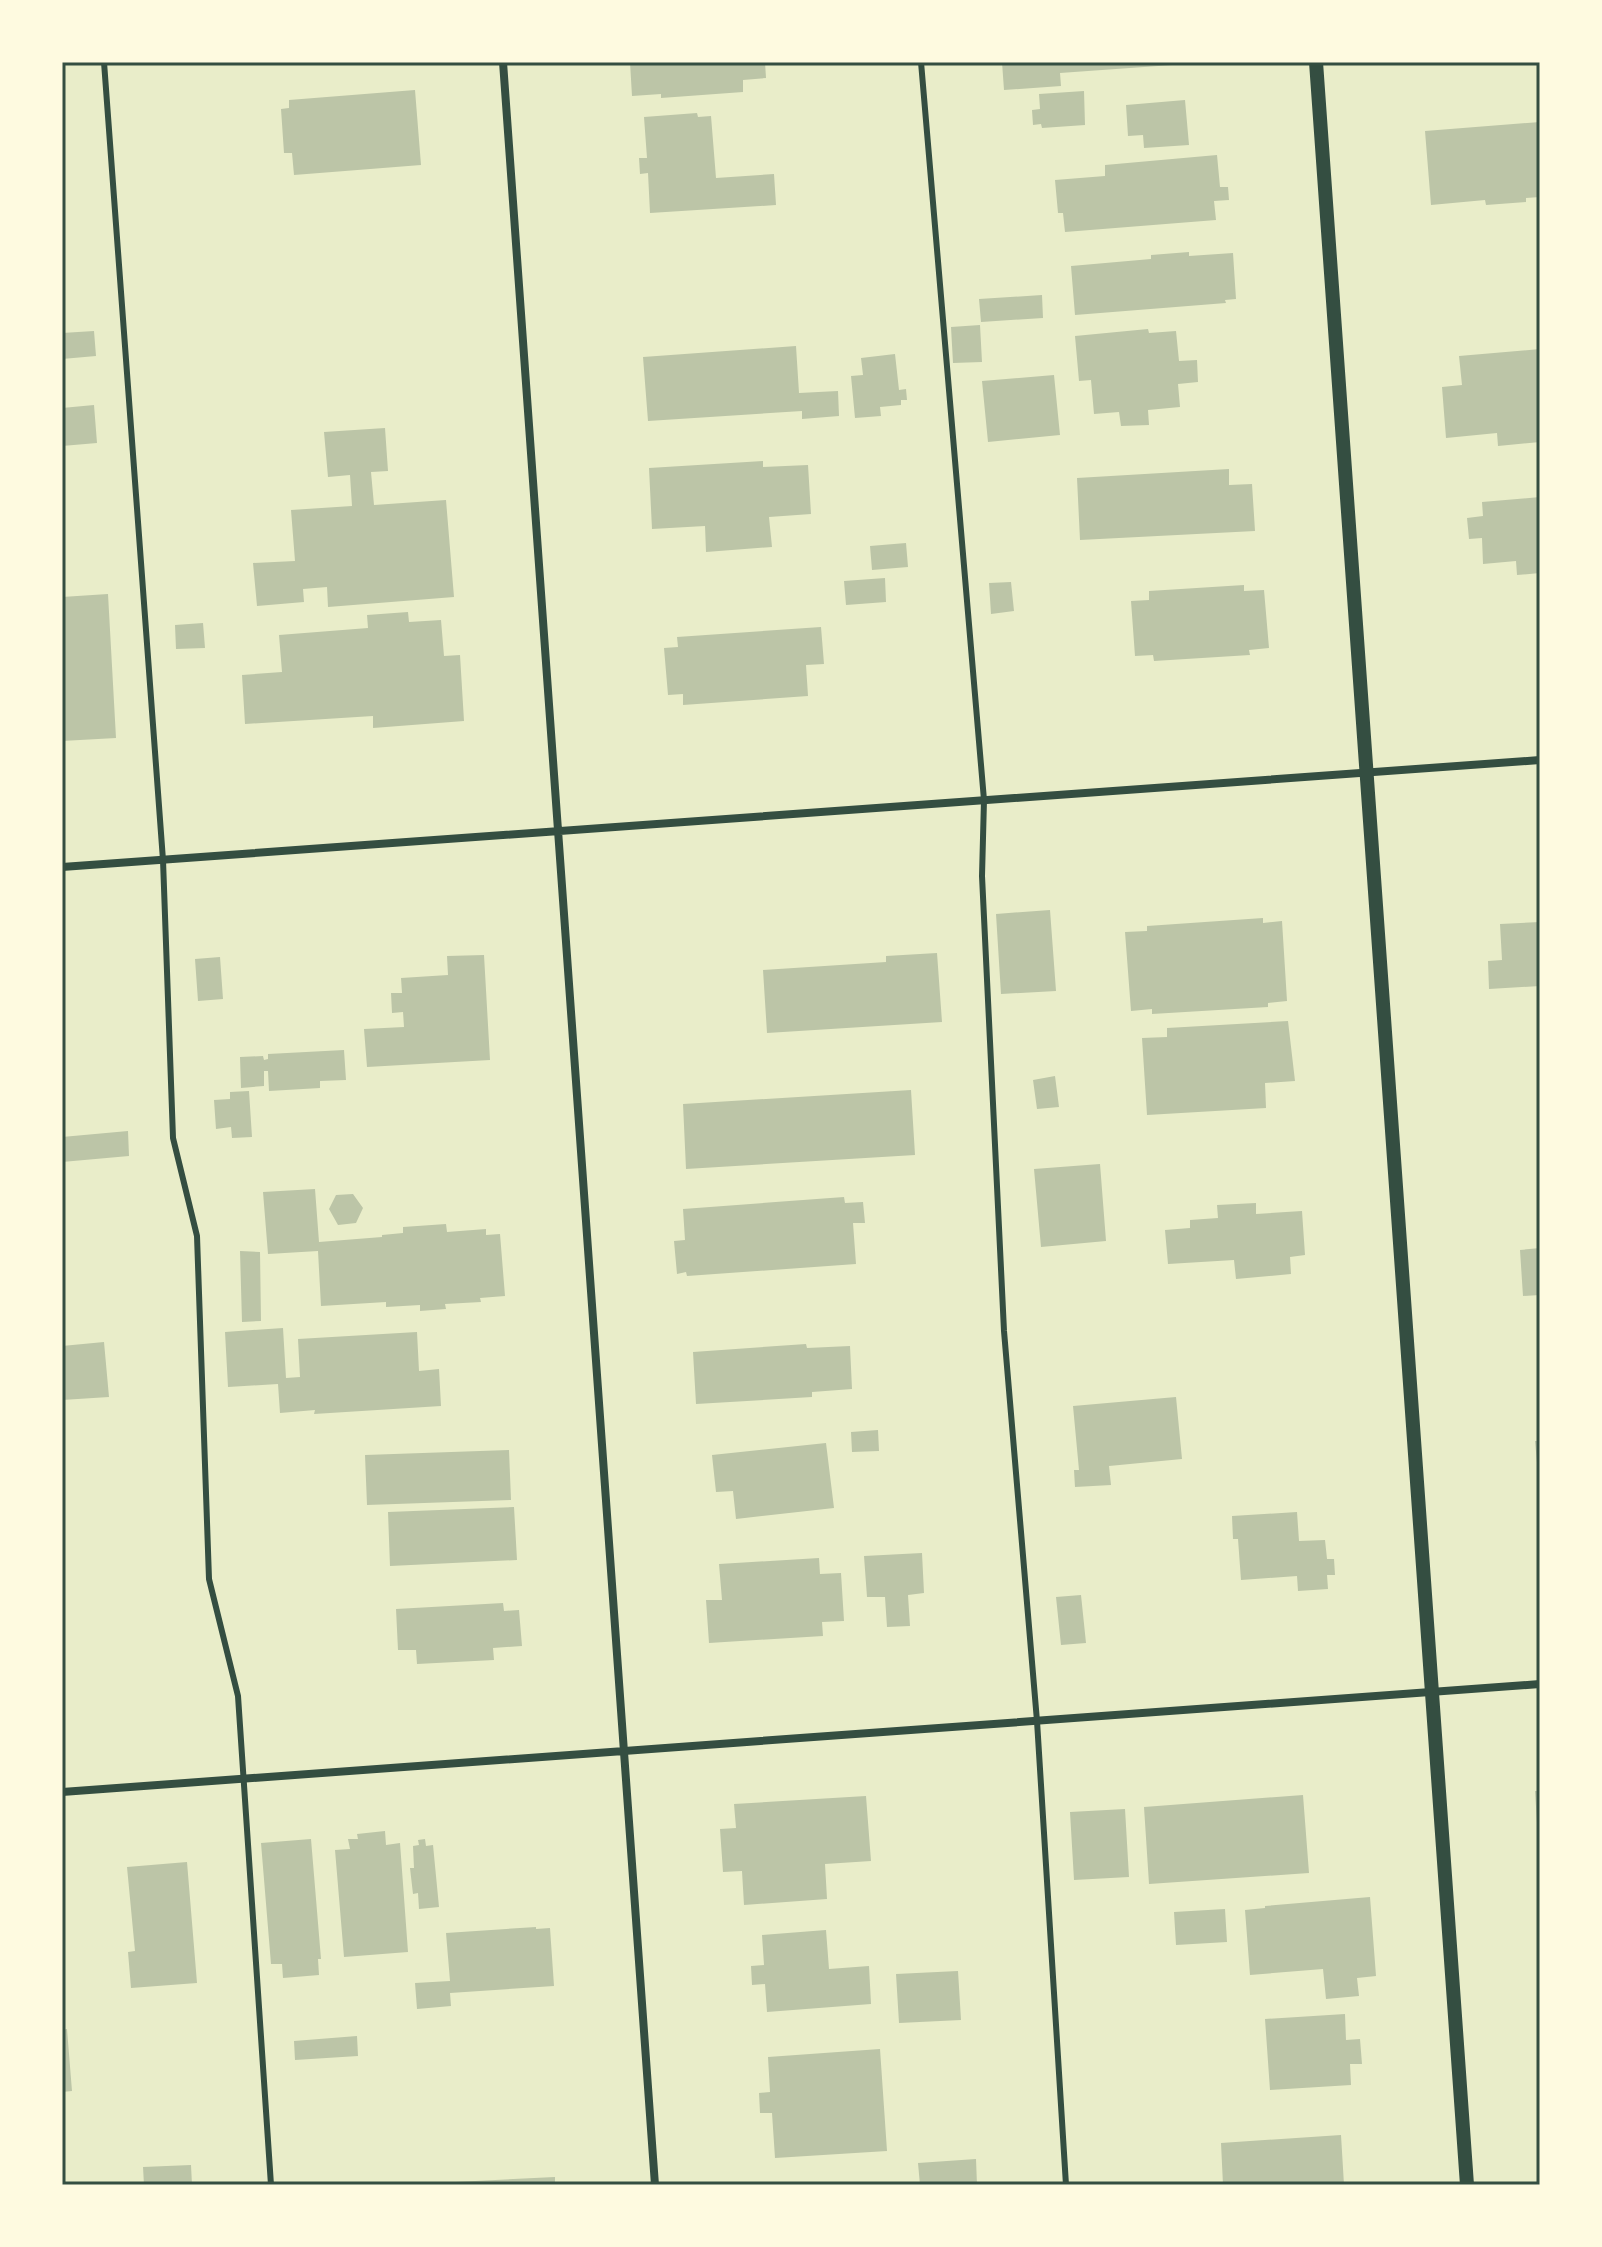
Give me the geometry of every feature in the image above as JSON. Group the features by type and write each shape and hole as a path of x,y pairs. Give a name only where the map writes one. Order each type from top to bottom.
{"street":[{"path":"503,62 655,2185"},
{"path":"1316,62 1467,2185"},
{"path":"62,867 1540,760"},
{"path":"62,1792 1540,1684"}],"lane":[{"path":"104,62 163,860 173,1138 197,1236 209,1579 238,1696 271,2185"},
{"path":"921,62 984,800 982,876 1004,1331 1037,1721 1066,2185"}],"building":[{"path":"630,62 765,62 766,78 743,80 743,92 661,98 661,94 632,96"},
{"path":"1002,62 1186,64 1060,73 1061,86 1004,90"},
{"path":"415,90 421,165 294,175 292,153 284,153 281,109 289,108 289,100"},
{"path":"1084,91 1085,125 1042,128 1041,124 1033,125 1032,110 1040,109 1039,94"},
{"path":"1185,100 1189,145 1144,148 1143,135 1128,136 1126,105"},
{"path":"697,113 698,117 711,116 716,178 774,174 776,205 650,213 648,173 640,174 639,158 647,158 644,117"},
{"path":"1540,122 1540,197 1526,198 1526,202 1486,205 1485,200 1431,205 1425,131"},
{"path":"1217,155 1220,187 1228,187 1229,200 1214,201 1216,220 1065,232 1063,213 1058,213 1055,180 1105,176 1105,165"},
{"path":"1189,252 1189,256 1233,253 1236,299 1225,300 1226,303 1075,315 1071,266 1151,259 1151,255"},
{"path":"1042,295 1043,318 981,322 979,299"},
{"path":"980,325 982,362 953,363 951,327"},
{"path":"1148,329 1149,333 1176,331 1179,361 1197,360 1198,382 1178,384 1180,407 1148,410 1149,425 1121,426 1119,412 1094,414 1091,380 1079,381 1075,336"},
{"path":"94,331 96,356 62,359 62,333"},
{"path":"796,346 799,393 838,391 839,416 802,419 802,411 648,421 643,357"},
{"path":"1540,349 1540,442 1498,446 1497,433 1446,438 1442,387 1462,385 1459,356"},
{"path":"895,354 899,390 906,389 907,400 901,400 901,405 880,407 881,416 855,418 851,376 863,375 861,358"},
{"path":"1054,375 1060,435 988,442 982,381"},
{"path":"94,405 97,443 62,446 62,408"},
{"path":"385,428 388,471 371,472 374,505 446,500 454,597 328,607 327,587 303,589 304,602 257,606 253,563 295,561 291,510 352,506 350,475 328,477 324,432"},
{"path":"763,461 763,467 808,465 811,514 769,517 772,547 706,552 705,526 652,529 649,468"},
{"path":"1229,469 1229,485 1252,484 1255,531 1080,540 1077,478"},
{"path":"1540,497 1540,573 1517,575 1516,561 1483,564 1482,538 1469,539 1467,518 1483,516 1482,502"},
{"path":"906,543 908,567 872,570 870,546"},
{"path":"885,578 886,602 846,605 844,581"},
{"path":"1011,582 1014,611 991,614 989,583"},
{"path":"1244,585 1244,591 1264,590 1269,648 1249,650 1250,655 1154,661 1153,655 1135,656 1131,601 1149,600 1149,591"},
{"path":"108,594 116,738 62,741 62,597"},
{"path":"408,612 409,622 441,620 444,656 460,655 464,721 373,728 373,716 245,724 242,675 282,672 279,635 368,628 367,615"},
{"path":"203,623 205,648 176,649 175,625"},
{"path":"821,627 824,664 806,665 808,696 683,705 683,694 668,695 664,648 678,647 677,637"},
{"path":"1050,910 1056,991 1001,994 996,914"},
{"path":"1263,918 1263,923 1282,921 1287,1001 1268,1003 1268,1007 1152,1014 1152,1009 1131,1011 1125,932 1147,931 1147,926"},
{"path":"1540,922 1540,986 1489,989 1488,961 1502,960 1500,924"},
{"path":"937,953 942,1022 767,1033 763,970 886,962 886,956"},
{"path":"484,955 490,1060 367,1067 364,1029 404,1027 403,1012 392,1013 391,993 402,993 401,978 448,975 447,956"},
{"path":"220,957 223,999 198,1001 195,959"},
{"path":"1288,1021 1295,1081 1265,1083 1266,1108 1147,1115 1142,1038 1167,1037 1167,1028"},
{"path":"344,1050 346,1080 320,1081 320,1088 269,1091 268,1071 264,1071 264,1086 241,1088 240,1057 263,1056 264,1060 268,1059 268,1054"},
{"path":"1055,1076 1059,1107 1037,1109 1033,1080"},
{"path":"911,1090 915,1155 686,1169 683,1104"},
{"path":"249,1091 252,1137 232,1138 231,1127 216,1129 214,1100 230,1099 230,1092"},
{"path":"128,1131 129,1156 62,1162 62,1137"},
{"path":"1100,1164 1106,1241 1041,1247 1034,1169"},
{"path":"315,1189 319,1242 382,1237 403,1233 403,1227 446,1224 447,1232 486,1229 486,1235 500,1234 505,1296 480,1298 481,1302 445,1304 446,1309 420,1311 420,1305 386,1307 386,1302 321,1306 318,1251 268,1254 263,1192"},
{"path":"353,1194 363,1208 356,1223 338,1225 329,1209 336,1195"},
{"path":"844,1197 845,1203 863,1202 865,1223 853,1223 856,1264 687,1276 686,1272 677,1274 674,1241 685,1240 683,1209"},
{"path":"1256,1203 1256,1214 1302,1211 1305,1255 1290,1257 1291,1274 1236,1279 1234,1260 1168,1264 1165,1230 1190,1228 1190,1220 1218,1218 1217,1205"},
{"path":"1540,1248 1540,1295 1523,1296 1520,1250"},
{"path":"240,1251 260,1252 261,1321 242,1322"},
{"path":"283,1328 286,1378 300,1377 298,1339 417,1332 419,1371 439,1369 441,1406 314,1414 315,1410 280,1413 278,1384 228,1387 225,1332"},
{"path":"104,1342 109,1397 62,1400 62,1346"},
{"path":"806,1344 807,1348 850,1346 852,1389 812,1392 812,1397 696,1404 693,1352"},
{"path":"1176,1397 1182,1459 1109,1466 1111,1485 1075,1487 1074,1470 1079,1470 1073,1406"},
{"path":"878,1430 879,1451 852,1452 851,1432"},
{"path":"1535,1441 1540,1441 1540,1473 1538,1473"},
{"path":"826,1443 834,1508 736,1519 733,1491 716,1492 712,1455"},
{"path":"509,1450 511,1500 367,1505 365,1455"},
{"path":"514,1507 517,1560 390,1566 388,1512"},
{"path":"1297,1512 1299,1541 1325,1540 1327,1559 1334,1559 1335,1575 1327,1575 1328,1589 1298,1591 1297,1576 1241,1580 1238,1539 1233,1539 1232,1516"},
{"path":"922,1553 924,1593 908,1595 910,1626 887,1627 885,1597 867,1597 864,1556"},
{"path":"819,1558 820,1574 841,1573 844,1621 822,1622 823,1636 709,1643 706,1600 722,1600 719,1564"},
{"path":"1081,1595 1086,1643 1061,1645 1056,1597"},
{"path":"503,1603 504,1611 519,1610 522,1646 493,1648 494,1660 417,1664 416,1650 398,1650 396,1609"},
{"path":"1535,1791 1540,1791 1540,1838 1538,1838"},
{"path":"1303,1795 1309,1873 1149,1884 1144,1807"},
{"path":"866,1796 871,1861 825,1864 827,1899 744,1905 742,1871 723,1872 720,1829 736,1828 734,1804"},
{"path":"1125,1809 1129,1877 1074,1880 1070,1812"},
{"path":"385,1831 386,1845 400,1843 408,1952 344,1957 335,1850 350,1849 348,1839 358,1839 357,1834"},
{"path":"311,1839 321,1959 318,1959 319,1975 283,1978 282,1964 271,1964 261,1843"},
{"path":"425,1839 426,1846 433,1845 439,1907 419,1909 418,1893 413,1894 410,1868 414,1868 413,1846 419,1845 418,1840"},
{"path":"187,1862 197,1983 131,1988 128,1952 135,1951 127,1867"},
{"path":"1370,1897 1376,1976 1357,1978 1359,1996 1326,1999 1323,1969 1250,1975 1245,1910"},
{"path":"1225,1909 1227,1942 1176,1945 1174,1912"},
{"path":"550,1928 554,1986 450,1993 451,2006 417,2009 415,1983 450,1981 446,1933"},
{"path":"826,1930 829,1969 869,1966 871,2004 767,2012 765,1984 752,1985 751,1966 764,1965 762,1935"},
{"path":"958,1971 961,2020 899,2023 896,1974"},
{"path":"1345,2014 1346,2040 1360,2039 1362,2064 1350,2064 1351,2085 1270,2090 1265,2019"},
{"path":"67,2029 72,2091 62,2092 62,2030"},
{"path":"357,2036 358,2056 295,2060 294,2041"},
{"path":"880,2049 887,2151 775,2158 772,2113 760,2113 759,2093 770,2092 768,2057"},
{"path":"1341,2135 1344,2185 1223,2185 1221,2143"},
{"path":"976,2159 977,2185 920,2185 918,2163"},
{"path":"191,2165 192,2185 144,2185 143,2167"},
{"path":"555,2177 555,2185 436,2185 436,2183"}]}
